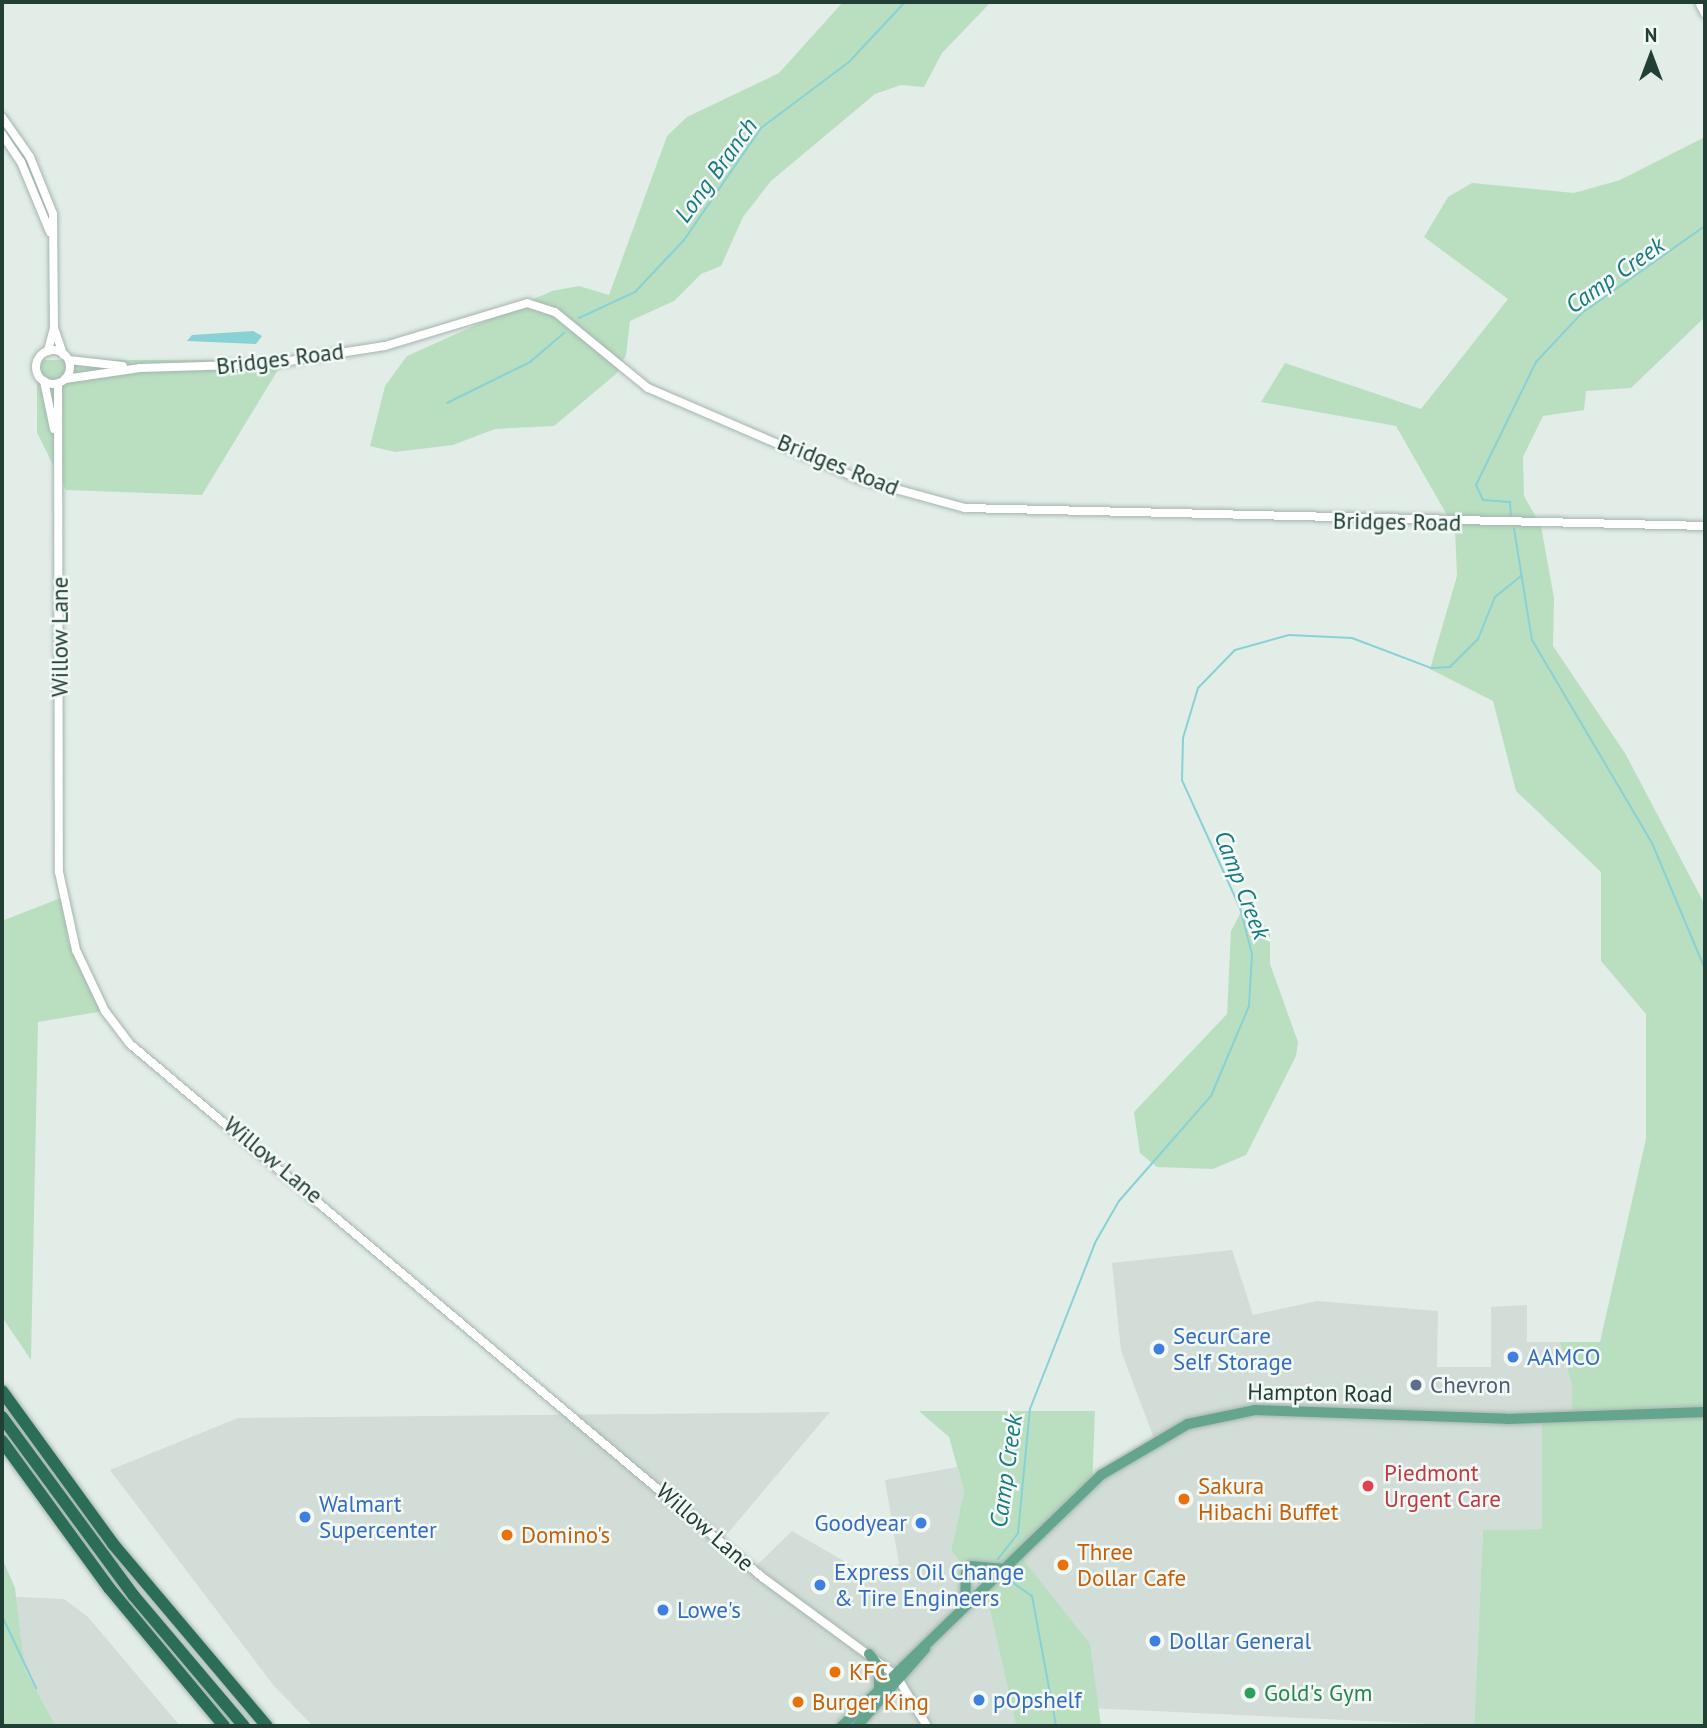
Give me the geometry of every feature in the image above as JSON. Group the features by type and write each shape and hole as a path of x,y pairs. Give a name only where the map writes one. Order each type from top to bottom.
{"highway":[{"path":"2,1391 204,1656 267,1726"},
{"path":"2,1417 134,1596 244,1726"},
{"path":"2,1441 110,1589 224,1726"},
{"path":"204,1656 276,1726"}],"main road":[{"name":"Hampton Road","path":"857,1726 929,1640 1002,1569 1128,1455 1172,1431 1224,1414 1634,1419 1705,1412"},
{"path":"965,1604 968,1570 1002,1569"},
{"name":"Hampton Road","path":"842,1726 878,1688 918,1662 929,1640"},
{"path":"869,1654 879,1667 878,1688"}],"street":[{"path":"1699,2 1705,14"},
{"path":"2,117 46,191 54,328 48,351"},
{"path":"2,134 21,162 50,232"},
{"name":"Bridges Road","path":"44,382 140,368 270,364 385,345 527,303 555,312 648,388 859,479 965,508 1705,526"},
{"path":"54,328 66,357"},
{"name":"Bridges Road","path":"48,351 66,357 140,368"},
{"name":"Willow Lane","path":"48,351 36,365 44,382 55,432"},
{"name":"Willow Lane","path":"66,357 55,432 59,873 76,950 114,1025 762,1577 898,1677"},
{"path":"898,1677 927,1726"}],"shaded area":[{"path":"1232,1250 1253,1315 1317,1301 1438,1311 1437,1367 1491,1367 1491,1307 1527,1305 1527,1342 1560,1342 1572,1386 1572,1423 1542,1424 1542,1529 1483,1530 1474,1726 1090,1708 1022,1558 1092,1489 1155,1441 1121,1351 1112,1263"},
{"path":"830,1412 722,1540 754,1568 792,1531 863,1572 899,1564 885,1480 957,1467 964,1491 951,1551 986,1592 1016,1726 313,1726 274,1686 110,1470 238,1418"},
{"path":"16,1597 64,1599 88,1617 180,1726 56,1726 25,1670"}],"green space":[{"path":"843,2 991,2 942,53 924,87 901,85 875,94 771,181 743,217 721,266 701,274 674,301 630,321 626,355 616,374 554,426 495,429 453,445 395,452 370,446 385,386 407,356 552,291 579,286 609,295 667,136 687,117 779,73"},
{"path":"1705,137 1705,317 1631,388 1586,391 1584,410 1543,416 1523,457 1524,496 1541,526 1554,598 1553,646 1625,753 1705,905 1705,1726 1474,1726 1483,1530 1542,1529 1542,1423 1572,1422 1572,1386 1560,1342 1600,1342 1646,1139 1646,1014 1601,961 1601,872 1516,791 1493,701 1430,669 1457,576 1455,529 1396,426 1261,402 1285,363 1421,409 1508,299 1424,237 1448,197 1472,183 1574,193 1620,180"},
{"path":"37,360 284,360 202,495 66,490 37,433"},
{"path":"63,897 68,941 110,1010 38,1022 31,1360 2,1317 2,921"},
{"path":"1240,914 1260,919 1270,934 1270,964 1298,1042 1296,1056 1246,1155 1213,1169 1157,1167 1140,1153 1134,1112 1227,1014 1231,931"},
{"path":"919,1411 1095,1411 1092,1489 1022,1558 1090,1644 1101,1726 1016,1726 986,1592 951,1551 964,1491 949,1437"},
{"path":"2,1558 15,1588 25,1670 56,1726 2,1726"}],"water":[{"path":"253,331 262,336 256,344 187,341 192,335"}],"waterway":[{"name":"Long Branch","path":"579,318 635,292 684,240 761,128 849,62 905,2"},
{"name":"Camp Creek","path":"1511,517 1510,502 1483,500 1476,485 1536,362 1582,313 1705,226"},
{"name":"Long Branch","path":"447,403 530,362 564,333"},
{"path":"1514,529 1532,640 1652,843 1705,969"},
{"name":"Camp Creek","path":"998,1559 1018,1533 1030,1409 1096,1241 1119,1201 1211,1096 1249,1006 1252,954 1240,908 1182,780 1183,738 1198,688 1235,650 1289,635 1352,638 1431,668 1450,667 1478,639 1495,597 1521,576"},
{"name":"Camp Creek","path":"1009,1580 1032,1596 1056,1726"},
{"path":"2,1616 36,1688"}],"place":[{"name":"SecurCare Self Storage","path":"1159,1349"},
{"name":"AAMCO","path":"1513,1357"},
{"name":"Chevron","path":"1416,1385"},
{"name":"Piedmont Urgent Care","path":"1368,1486"},
{"name":"Sakura Hibachi Buffet","path":"1184,1499"},
{"name":"Walmart Supercenter","path":"305,1517"},
{"name":"Goodyear","path":"921,1523"},
{"name":"Domino's","path":"507,1535"},
{"name":"Three Dollar Cafe","path":"1063,1565"},
{"name":"Express Oil Change & Tire Engineers","path":"820,1585"},
{"name":"Lowe's","path":"663,1610"},
{"name":"Dollar General","path":"1155,1641"},
{"name":"KFC","path":"835,1672"},
{"name":"Gold's Gym","path":"1250,1693"},
{"name":"pOpshelf","path":"979,1700"},
{"name":"Burger King","path":"798,1702"}]}
